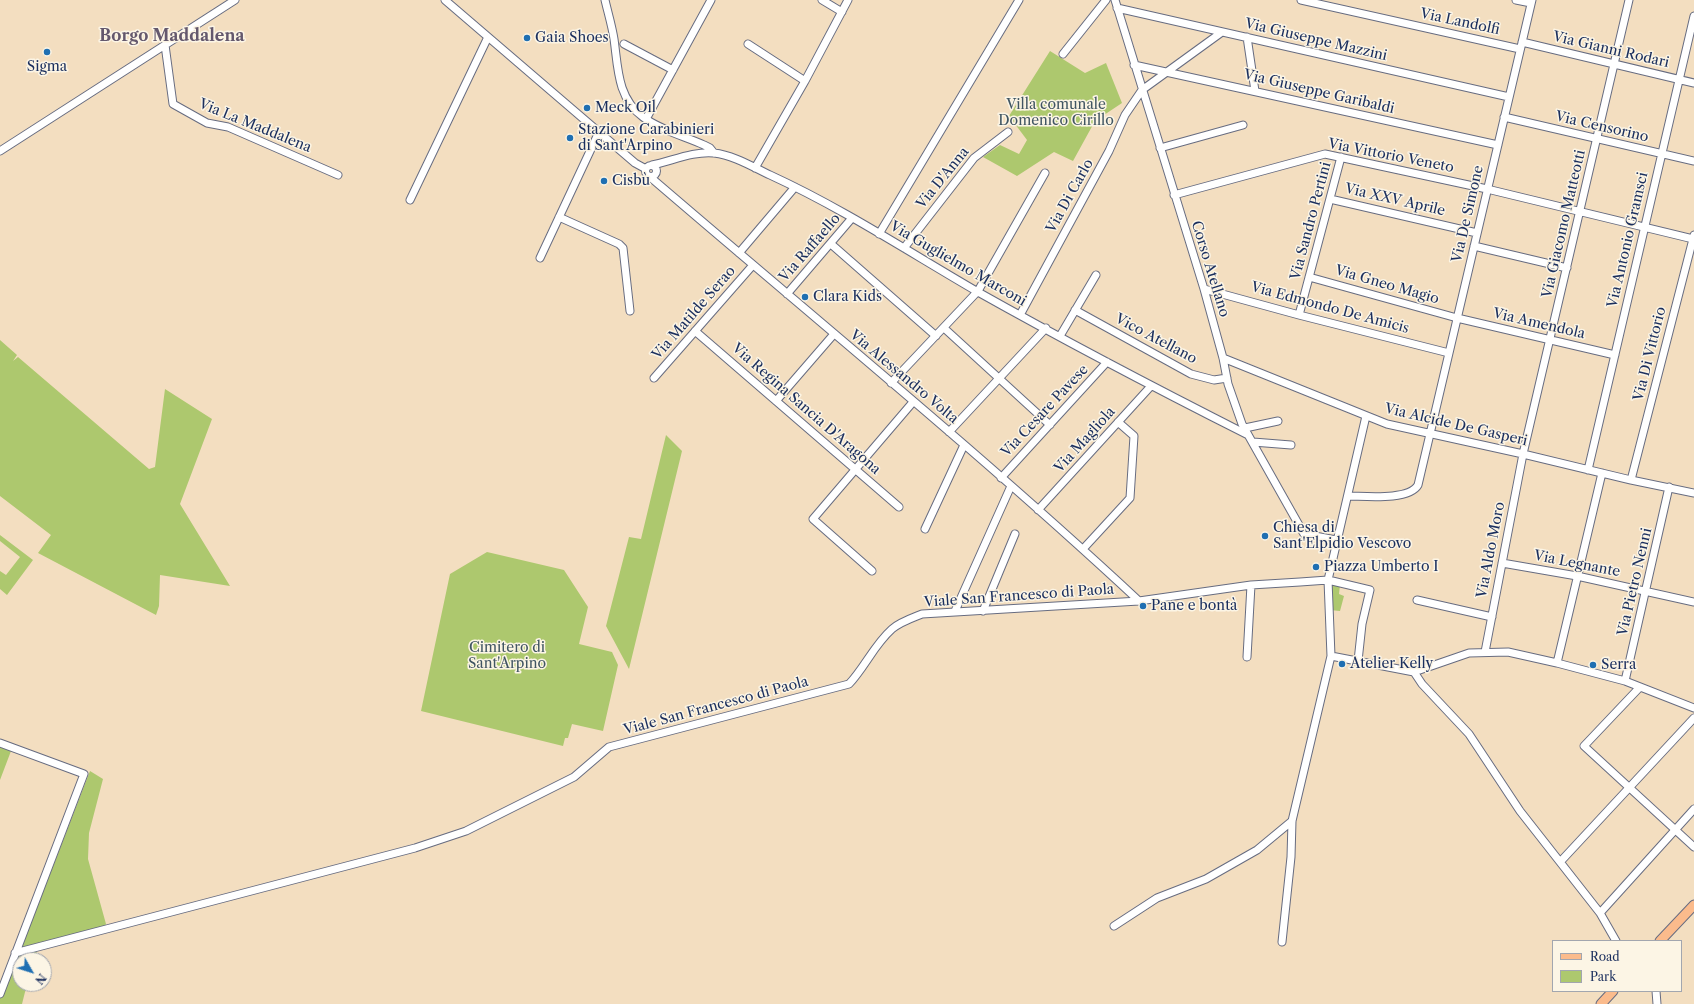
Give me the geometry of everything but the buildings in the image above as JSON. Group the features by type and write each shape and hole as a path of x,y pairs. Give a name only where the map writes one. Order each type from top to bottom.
{"main road":[{"path":"1661,940 1694,905"},
{"path":"1601,1004 1612,992"}],"street":[{"path":"0,151 235,0"},
{"path":"445,0 635,163 651,168"},
{"path":"605,0 614,37 619,80 622,90 635,110 646,119 704,145 710,148 714,153"},
{"path":"646,119 711,0"},
{"path":"822,0 842,12"},
{"path":"755,168 805,81 848,0"},
{"path":"879,234 1019,0"},
{"path":"1063,54 1106,0"},
{"name":"Corso Atellano","path":"1115,0 1204,289 1227,378 1238,412 1304,534 1336,540"},
{"name":"Via Landolfi","path":"1300,0 1521,45"},
{"path":"1516,0 1532,2"},
{"name":"Via Giacomo Matteotti","path":"1522,454 1629,0"},
{"name":"Via De Simone","path":"1348,496 1390,496 1417,488 1532,2"},
{"name":"Via Giuseppe Mazzini","path":"1117,8 1509,97"},
{"name":"Via Antonio Gramsci","path":"1588,470 1694,16"},
{"name":"Via Di Carlo","path":"1020,315 1109,151 1125,114 1142,90 1222,32"},
{"path":"410,200 488,37"},
{"path":"1247,38 1256,91"},
{"path":"624,44 673,70"},
{"path":"748,44 805,81"},
{"name":"Via La Maddalena","path":"165,45 172,104 207,123 228,127 338,175"},
{"name":"Via Gianni Rodari","path":"1521,45 1614,64 1694,83"},
{"name":"Via Giuseppe Garibaldi","path":"1134,65 1498,145"},
{"name":"Via Censorino","path":"1504,117 1694,161"},
{"path":"1160,148 1243,125"},
{"path":"540,258 599,132"},
{"name":"Via D'Anna","path":"904,248 974,158 1008,132"},
{"name":"Via Guglielmo Marconi","path":"651,168 664,163 702,154 714,153 732,158 755,168 795,187 852,218 1020,315 1151,386 1232,426 1247,431"},
{"name":"Via Vittorio Veneto","path":"1174,195 1325,154 1488,189 1645,227 1694,237"},
{"name":"Via Sandro Pertini","path":"1299,315 1341,157"},
{"name":"Via Alessandro Volta","path":"651,168 646,172 649,176 964,445 1083,549 1139,601"},
{"path":"891,383 978,291 1045,173"},
{"path":"739,253 795,187"},
{"name":"Via XXV Aprile","path":"1330,199 1477,233"},
{"path":"559,217 619,244 623,248 630,311"},
{"name":"Via Raffaello","path":"787,294 852,218"},
{"name":"Via Di Vittorio","path":"1631,480 1694,237"},
{"path":"831,244 936,336"},
{"path":"1474,246 1567,268"},
{"name":"Via Matilde Serao","path":"654,378 753,265"},
{"path":"1060,336 1096,274"},
{"name":"Via Gneo Magio","path":"1309,277 1457,318"},
{"name":"Via Edmondo De Amicis","path":"1204,289 1299,315 1449,352"},
{"name":"Vico Atellano","path":"1075,310 1191,374 1204,379 1214,380 1227,378"},
{"name":"Via Amendola","path":"1457,318 1615,355"},
{"path":"944,328 1050,425"},
{"path":"949,432 1046,328"},
{"name":"Via Regina Sancia D'Aragona","path":"695,331 899,507"},
{"path":"776,401 834,334"},
{"name":"Via Alcide De Gasperi","path":"1223,358 1387,424 1694,493"},
{"name":"Via Cesare Pavese","path":"1001,478 1107,362"},
{"name":"Via Magliola","path":"1038,510 1151,386"},
{"path":"872,571 813,518 914,402"},
{"path":"1232,426 1238,412"},
{"path":"1282,942 1291,857 1292,821 1331,656 1328,580 1336,540 1348,496 1366,416"},
{"path":"1247,431 1278,421"},
{"path":"1083,549 1130,498 1134,436 1118,422"},
{"path":"1253,442 1291,445"},
{"path":"925,529 964,445"},
{"name":"Via Aldo Moro","path":"1485,652 1522,454"},
{"path":"1557,663 1602,473"},
{"path":"955,611 1011,486"},
{"name":"Via Pietro Nenni","path":"1625,681 1669,488"},
{"path":"983,611 1015,534"},
{"name":"Via Legnante","path":"1502,563 1646,590 1694,602"},
{"path":"1328,580 1370,590 1362,624 1358,662"},
{"name":"Viale San Francesco di Paola","path":"19,952 407,850 466,831 574,777 609,747 849,684 856,677 878,643 892,628 906,620 922,614 1139,601 1251,585 1328,580"},
{"path":"1247,657 1251,585"},
{"path":"1417,600 1492,617"},
{"path":"1331,656 1414,672 1469,653 1508,652 1625,681 1694,708"},
{"path":"1414,672 1422,684 1470,734 1520,811 1600,913 1615,940"},
{"path":"1640,687 1584,746 1694,847"},
{"path":"1561,862 1694,718"},
{"path":"0,742 84,774 15,952"},
{"path":"1600,913 1694,809"},
{"path":"1114,926 1157,898 1206,879 1257,850 1292,821"},
{"path":"0,994 12,961"},
{"path":"1656,992 1657,1004"}],"green space":[{"name":"Villa comunale Domenico Cirillo","path":"1050,51 1085,73 1106,63 1122,103 1095,121 1073,161 1054,152 1017,176 983,157 1000,145 1019,154 1027,140 1009,116"},
{"path":"0,340 17,355 13,361 18,357 149,469 155,467 165,389 212,419 180,504 230,586 160,575 159,606 156,615 38,553 51,535 0,496"},
{"path":"666,435 682,451 629,669 606,626 629,537 641,539"},
{"path":"0,535 33,560 7,595 0,589 0,571 6,575 20,557 0,541"},
{"name":"Cimitero di Sant'Arpino","path":"487,552 564,570 588,607 579,644 612,652 618,665 603,731 572,724 568,738 565,738 563,746 421,711 450,574"},
{"path":"1329,583 1340,585 1339,594 1344,596 1340,611 1330,610"},
{"path":"0,747 11,751 0,780"},
{"path":"90,771 103,779 89,833 88,859 106,924 104,927 39,945 37,952 19,952"},
{"path":"12,970 12,992 25,992 22,1004 0,1004 0,998"}],"place":[{"name":"Gaia Shoes","path":"527,38"},
{"name":"Sigma","path":"47,52"},
{"name":"Meck Oil","path":"587,108"},
{"name":"Stazione Carabinieri di Sant'Arpino","path":"570,138"},
{"name":"Cisbù","path":"604,181"},
{"name":"Clara Kids","path":"805,297"},
{"name":"Chiesa di Sant'Elpidio Vescovo","path":"1265,536"},
{"name":"Piazza Umberto I","path":"1316,567"},
{"name":"Pane e bontà","path":"1143,606"},
{"name":"Atelier Kelly","path":"1342,664"},
{"name":"Serra","path":"1593,665"}],"district":[{"name":"Borgo Maddalena","path":"172,36"}]}
